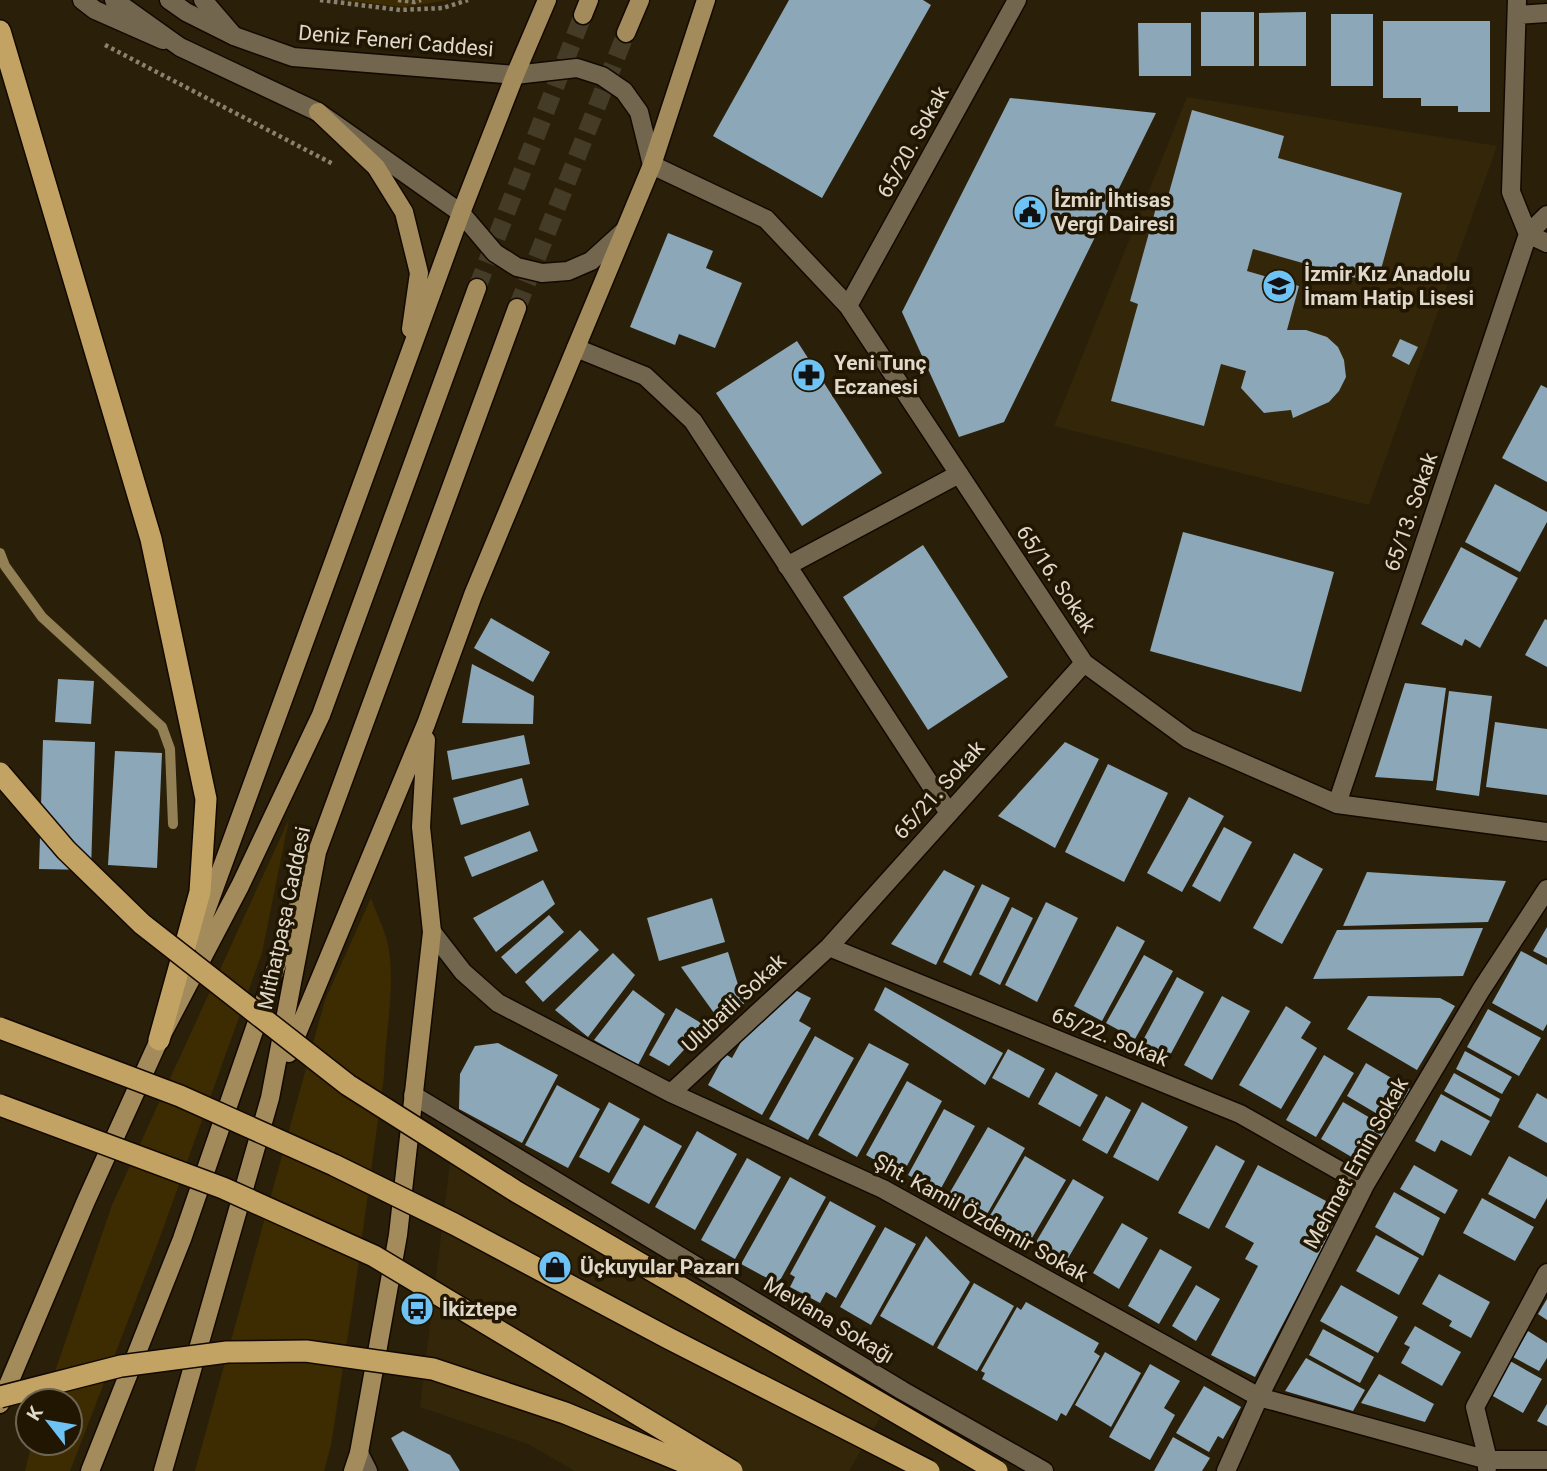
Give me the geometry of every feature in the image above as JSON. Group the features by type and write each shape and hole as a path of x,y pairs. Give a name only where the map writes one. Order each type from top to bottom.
{"highway":[{"path":"0,30 151,539 206,799 200,892 159,1040"},
{"path":"0,773 66,850 142,924 348,1085 517,1192 997,1471"},
{"path":"0,1028 180,1096 334,1166 454,1224 668,1338 929,1471"},
{"path":"0,1105 223,1188 374,1256 732,1471"},
{"path":"0,1397 121,1366 227,1352 306,1351 433,1369 565,1413 705,1471"}],"main road":[{"path":"159,1040 461,212 514,75 547,0"},
{"path":"626,33 640,0"},
{"path":"270,1098 426,724 473,595 652,165 706,0"},
{"path":"318,112 376,167 404,212 419,273 405,367"},
{"name":"Mithatpaşa Caddesi","path":"0,1405 86,1201 159,1040 240,886 321,715 477,288"},
{"name":"Mithatpaşa Caddesi","path":"163,1471 270,1098 317,852 517,308"},
{"path":"353,1471 359,1453 398,1235 432,932 421,827 426,724"},
{"path":"90,1471 182,1239 317,852"}],"street":[{"path":"82,0 95,10 318,112 461,212 495,253 517,267 542,273 568,271 591,261 624,231"},
{"path":"114,0 180,47"},
{"name":"Deniz Feneri Caddesi","path":"169,0 186,12 234,36 293,57 514,75"},
{"path":"203,0 234,36"},
{"name":"65/20. Sokak","path":"848,306 1017,0"},
{"path":"1547,13 1517,8 1510,191 1528,234 1547,243"},
{"path":"514,75 577,68 603,76 624,91 639,113 652,165"},
{"name":"65/16. Sokak","path":"652,165 766,219 848,306 1084,663 1188,739 1337,804 1547,832"},
{"name":"65/13. Sokak","path":"1337,804 1528,234 1547,215"},
{"path":"576,348 645,376 693,421 949,813"},
{"path":"787,566 959,474"},
{"name":"65/21. Sokak","path":"829,947 1084,663"},
{"name":"Mehmet Emin Sokak","path":"1226,1471 1259,1397 1366,1185 1481,990 1547,889"},
{"name":"Şht. Kamil Özdemir Sokak","path":"432,932 463,972 498,1003 671,1093 883,1189 1259,1397 1488,1465 1547,1460"},
{"name":"Ulubatli Sokak","path":"671,1093 829,947"},
{"name":"65/22. Sokak","path":"829,947 1240,1114 1366,1185"},
{"name":"Mevlana Sokağı","path":"413,1095 903,1391 1044,1471"},
{"path":"1488,1465 1475,1407 1547,1273"},
{"path":"359,1453 368,1471"}],"path":[{"path":"320,0 400,10 443,8 468,0"},
{"path":"398,0 421,0"},
{"path":"103,44 345,170"}],"shaded area":[{"path":"343,0 449,0 403,7"},
{"name":"İzmir Kız Anadolu İmam Hatip Lisesi","path":"1187,97 1497,146 1369,505 1054,426"},
{"path":"289,819 262,953 159,1240 84,1435 84,1387 50,1387 112,1205"},
{"path":"371,898 386,937 391,966 384,1076 354,1296 331,1445 324,1471 195,1471 325,1000"},
{"name":"Üçkuyular Pazarı","path":"453,1139 893,1395 849,1471 575,1471 528,1444 420,1407"},
{"path":"28,1457 75,1457 70,1471 25,1471"}],"building":[{"path":"789,0 923,0 931,5 822,198 713,136"},
{"path":"1201,12 1254,12 1254,66 1201,66"},
{"path":"1306,12 1306,66 1259,66 1259,13"},
{"path":"1331,14 1373,14 1373,86 1331,86"},
{"path":"1383,21 1490,21 1490,112 1458,112 1458,106 1421,106 1421,98 1383,98"},
{"path":"1138,23 1191,23 1191,76 1139,76"},
{"name":"İzmir İhtisas Vergi Dairesi","path":"1010,98 1156,113 1004,422 959,437 902,312"},
{"path":"1192,110 1284,136 1278,158 1402,193 1377,284 1253,249 1247,271 1299,286 1287,330 1306,330 1327,337 1338,347 1344,360 1346,377 1339,391 1329,402 1293,418 1291,410 1264,413 1241,388 1246,371 1221,364 1204,426 1111,401 1138,304 1130,301 1159,197 1167,200"},
{"path":"668,233 713,251 706,268 742,283 715,348 679,334 675,345 630,327"},
{"path":"1400,339 1418,347 1409,365 1392,356"},
{"path":"797,341 882,473 802,526 716,393"},
{"path":"1541,385 1547,388 1547,482 1502,458"},
{"path":"1495,484 1547,512 1547,522 1520,572 1465,542"},
{"path":"1183,532 1334,572 1301,692 1150,651"},
{"path":"923,545 1008,677 928,730 843,597"},
{"path":"1461,547 1518,578 1480,648 1465,639 1462,646 1421,624"},
{"path":"491,618 550,652 533,682 474,648"},
{"path":"1545,619 1547,620 1547,667 1525,655"},
{"path":"472,664 534,696 533,724 462,723"},
{"path":"58,679 94,681 91,724 55,722"},
{"path":"1405,683 1446,688 1433,781 1375,777"},
{"path":"1449,691 1492,696 1479,796 1436,790"},
{"path":"1495,722 1547,729 1547,795 1486,787"},
{"path":"524,735 530,764 452,780 447,751"},
{"path":"43,740 95,742 91,870 39,869"},
{"path":"1065,742 1099,759 1055,848 998,816"},
{"path":"115,751 162,753 157,868 108,865"},
{"path":"1108,764 1168,793 1124,882 1065,852"},
{"path":"522,778 529,805 461,825 453,798"},
{"path":"1189,797 1224,816 1182,892 1147,873"},
{"path":"1224,827 1252,842 1220,902 1192,886"},
{"path":"530,831 538,851 472,877 464,857"},
{"path":"1294,853 1323,869 1282,944 1253,928"},
{"path":"944,870 975,886 936,965 891,944"},
{"path":"1367,872 1506,881 1488,922 1343,926"},
{"path":"543,880 555,904 496,952 473,918"},
{"path":"982,884 1010,898 971,976 943,962"},
{"path":"712,898 725,942 659,961 647,918"},
{"path":"1046,902 1078,918 1037,1002 1005,985"},
{"path":"1012,907 1033,918 1000,985 979,974"},
{"path":"549,915 564,932 516,974 501,957"},
{"path":"1117,926 1145,941 1102,1021 1074,1006"},
{"path":"1547,927 1547,958 1533,951"},
{"path":"1483,928 1463,976 1313,979 1337,930"},
{"path":"580,930 599,950 543,1002 525,982"},
{"path":"1521,951 1547,965 1547,1024 1543,1031 1492,1003"},
{"path":"728,952 744,1004 714,1013 681,967"},
{"path":"613,953 635,975 588,1037 555,1010"},
{"path":"1144,955 1173,971 1135,1039 1106,1023"},
{"path":"1177,977 1204,992 1168,1059 1141,1044"},
{"path":"885,987 1003,1053 985,1085 874,1010"},
{"path":"791,988 811,998 799,1021 811,1028 762,1115 708,1085 725,1054 732,1058 755,1017 762,1022 777,997 784,1001"},
{"path":"633,990 665,1014 638,1065 594,1040"},
{"path":"1222,996 1250,1011 1212,1080 1184,1065"},
{"path":"1368,996 1440,998 1455,1006 1417,1070 1347,1029"},
{"path":"1286,1006 1311,1022 1301,1038 1317,1048 1281,1109 1239,1085"},
{"path":"676,1008 706,1026 669,1066 649,1055"},
{"path":"1488,1009 1541,1038 1519,1076 1467,1047"},
{"path":"815,1036 854,1058 808,1140 769,1119"},
{"path":"498,1043 558,1075 522,1143 459,1109 460,1074 475,1046"},
{"path":"869,1043 909,1064 857,1157 818,1135"},
{"path":"1008,1049 1045,1069 1029,1098 992,1078"},
{"path":"1465,1051 1512,1077 1502,1094 1456,1069"},
{"path":"1324,1055 1354,1073 1316,1137 1286,1120"},
{"path":"1366,1063 1410,1089 1391,1122 1347,1096"},
{"path":"1056,1072 1098,1095 1080,1127 1038,1104"},
{"path":"1454,1073 1500,1099 1491,1117 1444,1091"},
{"path":"907,1081 942,1101 902,1175 866,1155"},
{"path":"557,1085 600,1109 568,1168 525,1145"},
{"path":"1537,1093 1547,1099 1547,1143 1518,1127"},
{"path":"1441,1094 1490,1121 1471,1156 1441,1140 1435,1152 1415,1141"},
{"path":"1106,1096 1131,1110 1107,1154 1082,1140"},
{"path":"609,1102 640,1119 609,1173 579,1157"},
{"path":"1142,1102 1188,1127 1158,1181 1113,1157"},
{"path":"1343,1102 1389,1129 1367,1166 1321,1139"},
{"path":"944,1109 975,1126 939,1192 908,1175"},
{"path":"644,1125 682,1146 649,1204 611,1183"},
{"path":"988,1127 1025,1148 986,1216 949,1194"},
{"path":"697,1131 737,1154 695,1230 655,1207"},
{"path":"1216,1145 1245,1161 1209,1229 1178,1213"},
{"path":"1025,1156 1066,1180 1029,1243 988,1219"},
{"path":"1509,1156 1547,1177 1547,1198 1535,1219 1488,1194"},
{"path":"747,1158 781,1177 735,1259 701,1240"},
{"path":"1258,1165 1343,1210 1255,1377 1211,1355 1258,1266 1245,1259 1254,1243 1225,1227"},
{"path":"1414,1165 1458,1190 1445,1214 1400,1189"},
{"path":"790,1177 826,1197 778,1284 741,1264"},
{"path":"1073,1179 1104,1197 1067,1260 1036,1242"},
{"path":"1394,1192 1440,1218 1423,1256 1375,1227"},
{"path":"1482,1198 1534,1227 1515,1261 1463,1233"},
{"path":"830,1201 876,1226 836,1298 826,1292 820,1303 790,1287 795,1277 790,1274"},
{"path":"1122,1223 1148,1238 1119,1289 1093,1273"},
{"path":"885,1227 916,1244 871,1325 840,1307"},
{"path":"1376,1235 1419,1258 1399,1295 1356,1271"},
{"path":"926,1236 970,1282 933,1346 880,1316"},
{"path":"1160,1249 1192,1267 1159,1324 1128,1306"},
{"path":"1439,1274 1490,1302 1471,1338 1449,1326 1452,1321 1422,1304"},
{"path":"974,1283 1014,1306 977,1371 937,1348"},
{"path":"1196,1285 1220,1299 1196,1341 1172,1326"},
{"path":"1341,1285 1398,1317 1378,1353 1320,1321"},
{"path":"1547,1299 1547,1320 1538,1314"},
{"path":"1026,1302 1099,1343 1094,1352 1100,1356 1066,1416 1061,1413 1057,1421 982,1379 985,1373 981,1371 1017,1307 1021,1310"},
{"path":"1415,1326 1461,1352 1442,1386 1401,1363 1410,1347 1404,1344"},
{"path":"1323,1329 1374,1357 1360,1383 1309,1355"},
{"path":"1528,1331 1547,1343 1547,1358 1539,1371 1513,1357"},
{"path":"1105,1352 1141,1373 1111,1427 1075,1405"},
{"path":"1306,1358 1365,1390 1353,1411 1285,1391"},
{"path":"1510,1361 1542,1379 1523,1413 1491,1395"},
{"path":"1150,1364 1180,1381 1164,1408 1175,1415 1150,1460 1109,1437"},
{"path":"1379,1374 1434,1404 1425,1422 1361,1403"},
{"path":"1204,1386 1241,1407 1223,1439 1218,1436 1209,1452 1176,1433"},
{"path":"1547,1404 1547,1426 1537,1421"},
{"path":"403,1431 450,1455 460,1471 409,1471 391,1438"},
{"path":"1173,1437 1210,1458 1202,1471 1154,1471"}],"waterway":[{"path":"0,553 5,566 42,617 162,727 170,749 173,824"}],"tunnel":[{"path":"477,288 583,15"},
{"path":"517,308 626,33"}],"place":[{"name":"İzmir İhtisas Vergi Dairesi","path":"1030,212"},
{"name":"İzmir Kız Anadolu İmam Hatip Lisesi","path":"1279,286"},
{"name":"Yeni Tunç Eczanesi","path":"809,375"},
{"name":"Üçkuyular Pazarı","path":"555,1267"},
{"name":"İkiztepe","path":"417,1309"}]}
